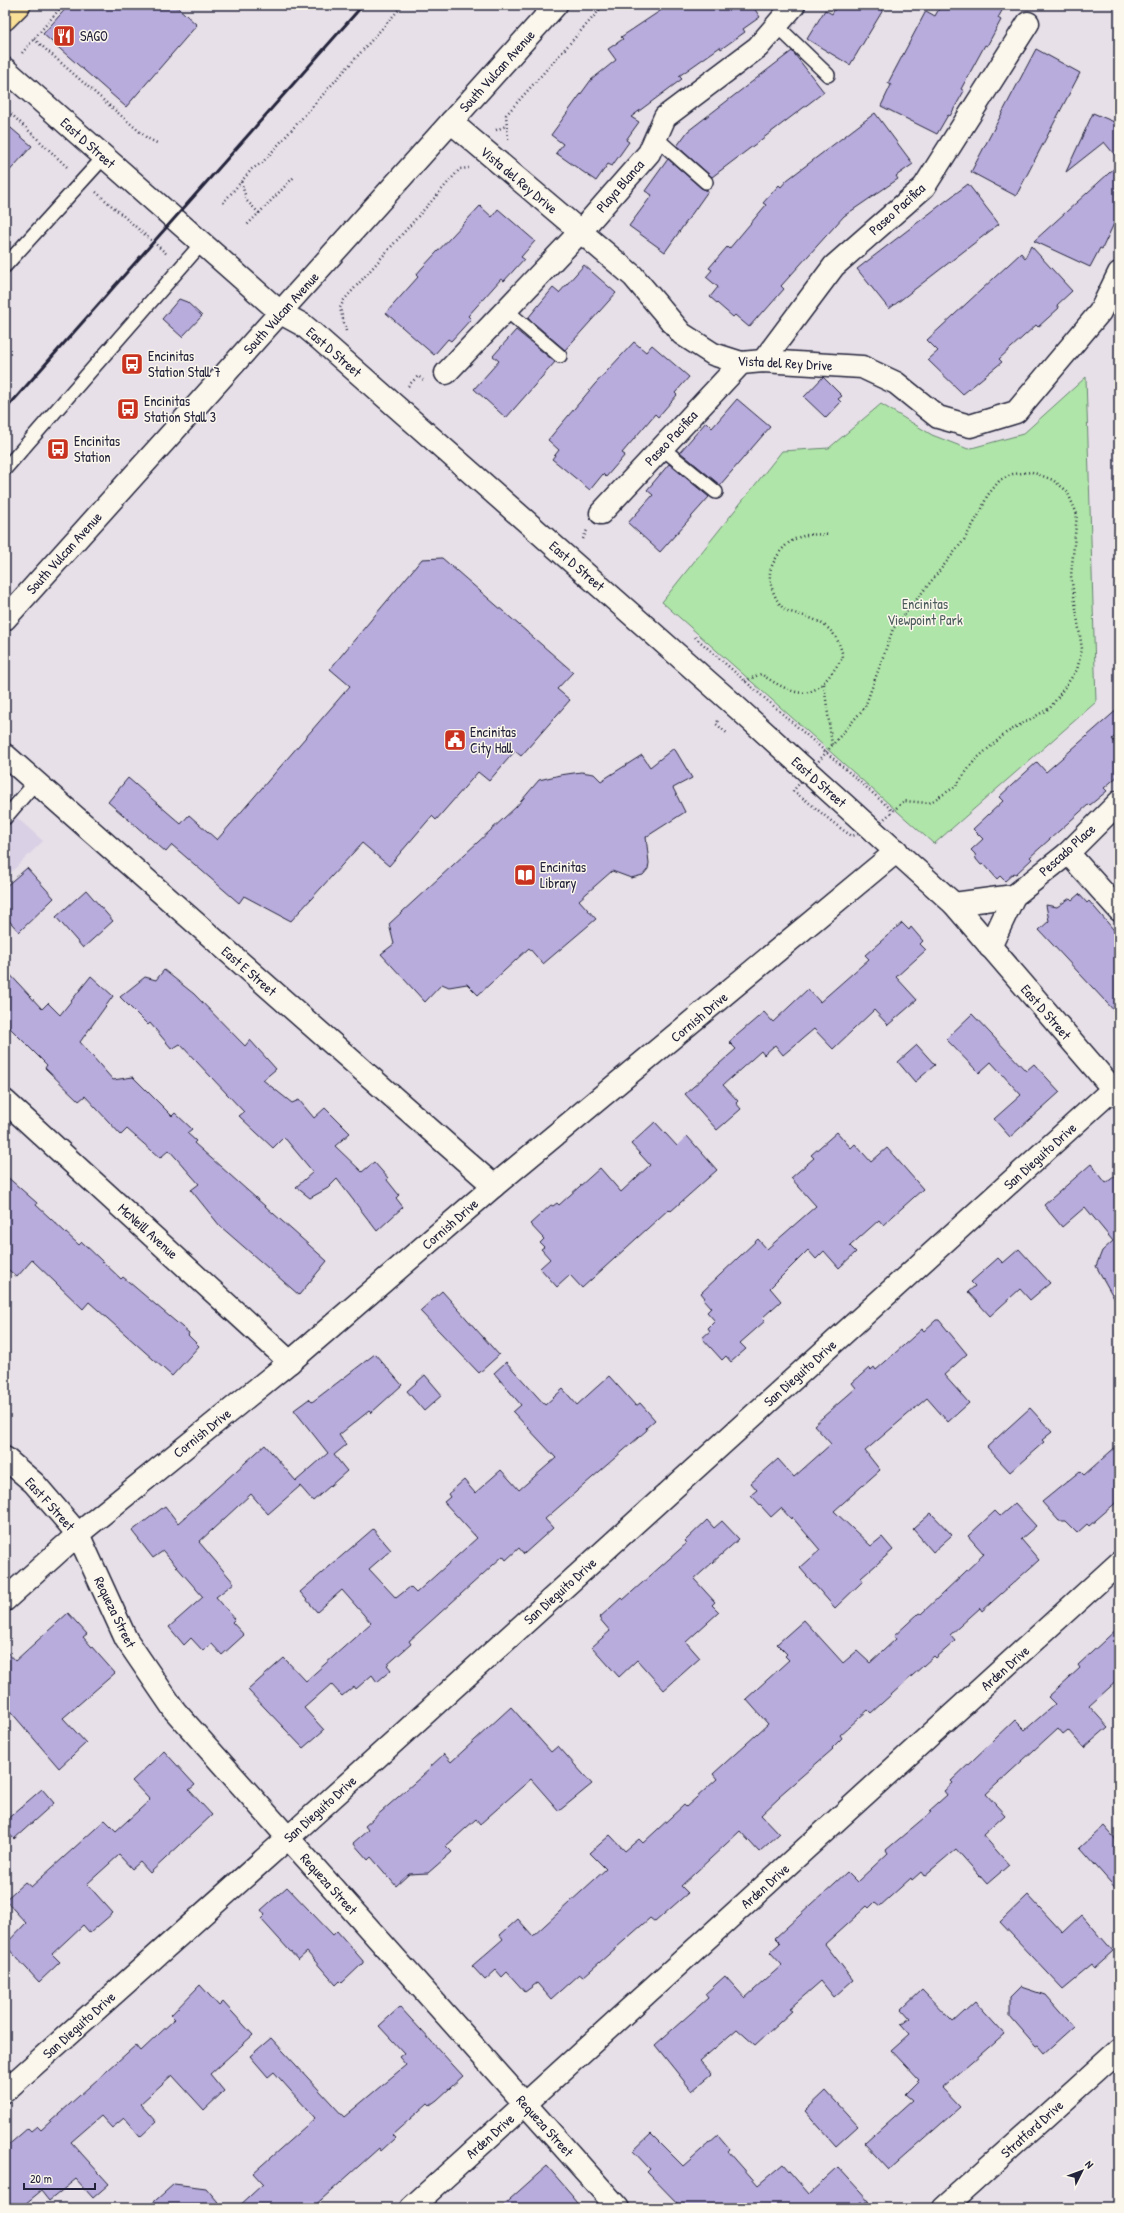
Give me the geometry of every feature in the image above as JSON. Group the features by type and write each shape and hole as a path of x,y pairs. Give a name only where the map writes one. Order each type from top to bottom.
{"main road":[{"path":"5,19 19,5"}],"street":[{"name":"South Vulcan Avenue","path":"5,619 556,5"},
{"name":"Playa Blanca","path":"446,373 580,232 649,153 665,117 758,47 794,5"},
{"name":"Paseo Pacifica","path":"763,361 834,266 924,187 1028,23"},
{"name":"East D Street","path":"5,69 281,313 303,325 315,335 732,702 897,851 954,904 1116,1092"},
{"name":"Vista del Rey Drive","path":"451,122 632,276 682,334 713,354 741,363 763,361 862,367 896,383 938,418 970,426 1016,412 1100,312 1119,273"},
{"name":"Paseo Pacifica","path":"601,513 741,363"},
{"name":"East E Street","path":"5,755 494,1186"},
{"name":"Pescado Place","path":"990,947 1014,896 1068,852 1119,802"},
{"name":"Cornish Drive","path":"5,1600 78,1534 290,1362 494,1186 897,851"},
{"path":"1068,852 1119,910"},
{"path":"954,904 1014,896"},
{"name":"San Dieguito Drive","path":"5,2091 1116,1092"},
{"name":"McNeill Avenue","path":"5,1101 290,1362"},
{"name":"East F Street","path":"5,1458 34,1483 78,1534"},
{"name":"Requeza Street","path":"78,1534 126,1639 175,1712 618,2208"},
{"name":"Arden Drive","path":"411,2208 1119,1563"},
{"name":"Stratford Drive","path":"944,2208 1119,2050"}],"lane":[{"path":"777,26 828,74"},
{"path":"656,138 706,182"},
{"path":"5,266 81,180 104,157"},
{"path":"5,470 202,243"},
{"path":"506,310 560,356"},
{"path":"662,448 716,492"},
{"path":"5,818 35,783"}],"path":[{"path":"63,5 34,38 148,138 159,144"},
{"path":"223,203 252,169 262,163 404,5"},
{"path":"508,141 506,115 604,5"},
{"path":"347,333 340,308 344,300 460,169 471,168 471,160 498,128 506,126"},
{"path":"246,226 294,177"},
{"path":"241,182 247,202 259,213"},
{"path":"402,382 414,391"},
{"path":"788,786 793,791 814,805 836,826 852,836 873,830 904,801 929,803 955,787 975,760 1006,733 1050,708 1077,670 1082,648 1071,576 1077,514 1066,492 1053,480 1032,472 1013,474 1000,480 987,496 982,511 964,540 893,629 865,707 793,791"},
{"path":"577,534 589,544"},
{"path":"734,738 716,724 746,680 762,674 784,689 804,693 816,690 824,684 843,657 840,644 833,632 822,624 784,609 774,594 770,574 775,559 791,541 802,535 829,535"},
{"path":"689,632 746,680 893,811"},
{"path":"824,684 832,745"}],"shaded area":[{"path":"5,807 43,841 5,878"}],"green space":[{"name":"Encinitas Viewpoint Park","path":"1086,377 1096,702 934,844 662,602 782,451 829,448 881,404 932,435 968,449 1023,434"}],"building":[{"path":"69,5 175,5 197,25 126,107 43,34"},
{"path":"669,5 752,5 760,17 743,29 745,32 721,49 720,47 679,76 682,79 631,117 639,122 626,140 629,142 612,166 608,164 596,181 556,153 563,144 551,135 591,80 616,60 608,49 623,39 621,37"},
{"path":"837,5 886,5 850,65 807,39 825,10 832,14"},
{"path":"941,5 1005,5 998,18 1001,20 987,46 985,45 961,89 964,91 950,116 948,115 937,134 881,106 891,85 888,83 926,11 935,16"},
{"path":"1036,49 1080,73 1016,196 971,172"},
{"path":"792,51 824,92 712,177 677,146 688,131"},
{"path":"875,113 913,164 896,176 898,179 844,216 781,286 784,289 749,327 735,315 733,317 710,297 718,287 706,277 712,270 709,268 727,247 729,249 766,205 763,203 779,185 781,187 787,180"},
{"path":"1093,113 1119,124 1119,160 1104,142 1066,172"},
{"path":"5,123 32,146 5,176"},
{"path":"668,159 701,188 708,191 665,252 629,226 652,195 645,191"},
{"path":"1119,164 1119,213 1102,249 1100,248 1090,267 1034,241"},
{"path":"968,184 999,224 889,309 857,269"},
{"path":"480,206 492,217 498,209 535,241 521,257 524,259 504,281 501,279 468,316 471,319 451,341 448,339 434,355 386,313 418,277 416,275 422,268"},
{"path":"1031,246 1072,291 1057,305 1059,308 1038,327 1036,325 999,359 1002,362 963,394 928,360 938,351 927,340 1021,253 1025,258"},
{"path":"584,265 616,293 565,350 528,318 553,288 559,293"},
{"path":"179,299 187,302 202,316 182,337 162,319"},
{"path":"516,330 555,362 506,418 474,389 499,361 493,356"},
{"path":"634,342 646,352 652,345 689,377 675,393 677,395 658,417 655,414 622,453 625,455 606,477 603,474 590,490 552,459 559,450 548,440 595,384"},
{"path":"823,377 842,396 838,399 841,402 826,418 804,397"},
{"path":"737,399 770,427 720,485 680,452 706,422 712,428"},
{"path":"669,464 709,497 660,552 628,523 653,495 647,490"},
{"name":"Encinitas City Hall","path":"442,558 573,672 557,689 570,700 521,756 515,751 489,781 478,772 436,820 432,816 389,866 362,843 291,921 244,896 239,903 172,845 166,852 108,802 128,778 181,824 189,815 217,840 350,686 330,669 422,559"},
{"path":"1119,708 1119,732 1112,739 1119,747 1119,775 1104,788 1107,791 1090,805 1089,804 1030,857 1032,859 1016,874 1014,873 1005,881 1000,876 997,879 984,864 981,865 971,850 983,839 973,829 1003,801 999,797 1037,762 1046,772"},
{"name":"Encinitas Library","path":"674,748 692,778 673,788 685,812 646,837 649,863 648,869 643,875 631,878 612,871 579,900 596,919 543,964 529,948 478,995 467,984 449,987 442,984 425,1002 381,954 394,944 389,924 516,807 539,780 581,772 594,774 601,781 642,755 650,767"},
{"path":"27,868 54,898 19,932 5,916 5,887"},
{"path":"86,890 113,921 83,948 56,917"},
{"path":"1079,894 1087,903 1089,901 1119,936 1119,1016 1039,930 1049,921 1046,905 1057,907 1070,898 1072,900"},
{"path":"902,923 909,930 911,927 923,941 920,944 926,950 896,977 917,1000 888,1025 874,1010 833,1049 814,1029 783,1055 775,1045 764,1055 761,1051 723,1085 738,1101 736,1103 741,1109 717,1130 685,1094 736,1049 729,1042 764,1012 773,1022 808,989 820,1002 869,959 865,955"},
{"path":"5,969 42,1009 48,1003 60,1015 91,976 113,996 80,1042 113,1080 133,1077 172,1116 175,1113 192,1129 187,1133 196,1141 194,1143 327,1261 299,1295 220,1226 191,1190 199,1184 169,1150 160,1158 127,1129 121,1135 85,1096 79,1101 45,1068 47,1065 5,1023"},
{"path":"164,970 194,994 245,1046 250,1040 276,1069 263,1080 292,1103 299,1100 314,1118 325,1108 350,1133 335,1146 362,1172 374,1162 388,1178 387,1180 399,1195 396,1198 403,1207 377,1231 337,1179 328,1188 310,1198 296,1187 313,1172 284,1137 273,1148 239,1116 244,1112 180,1044 172,1049 150,1023 148,1025 120,997 145,977 156,980"},
{"path":"972,1014 1026,1071 1034,1064 1060,1092 1010,1137 994,1119 1021,1095 991,1062 979,1073 946,1039"},
{"path":"917,1045 935,1065 915,1082 898,1062"},
{"path":"655,1122 677,1146 687,1136 717,1170 671,1211 669,1209 582,1288 570,1275 557,1287 540,1268 550,1259 541,1249 544,1247 540,1243 544,1239 530,1224 551,1205 553,1206 557,1203 559,1205 600,1168 621,1192 650,1165 631,1144"},
{"path":"837,1132 851,1148 855,1144 871,1162 887,1148 923,1189 883,1225 879,1220 850,1246 856,1252 839,1268 824,1251 816,1259 808,1250 770,1288 781,1301 762,1318 765,1321 740,1343 746,1349 731,1362 726,1356 722,1360 702,1338 710,1331 708,1328 715,1321 707,1312 711,1308 703,1299 705,1298 701,1293 758,1239 767,1249 816,1206 791,1178 814,1158 811,1155"},
{"path":"1091,1164 1106,1183 1119,1173 1119,1307 1096,1266 1102,1251 1113,1241 1085,1207 1062,1227 1044,1205"},
{"path":"5,1175 37,1203 36,1205 79,1245 82,1242 121,1279 123,1277 189,1333 188,1335 199,1346 172,1376 89,1302 83,1309 32,1260 17,1277 5,1267"},
{"path":"1019,1249 1050,1283 1030,1300 1020,1289 990,1316 968,1292 975,1286 971,1282 998,1258 1003,1263"},
{"path":"442,1291 499,1355 479,1373 420,1311"},
{"path":"936,1320 939,1320 967,1354 944,1375 969,1403 948,1422 927,1398 865,1451 880,1470 834,1511 871,1546 882,1537 893,1550 861,1578 863,1581 835,1608 800,1568 820,1550 792,1517 791,1519 781,1508 771,1517 751,1495 757,1490 751,1483 778,1459 794,1477 831,1444 814,1425 856,1388 852,1383 869,1368 871,1370 874,1367 876,1370 922,1329 924,1331"},
{"path":"375,1354 402,1385 371,1413 369,1411 339,1435 346,1445 334,1455 347,1471 313,1501 300,1486 268,1514 251,1494 199,1542 234,1583 216,1597 235,1619 232,1622 244,1635 222,1655 212,1644 203,1651 191,1638 184,1645 169,1627 203,1597 163,1551 153,1558 132,1531 165,1506 178,1523 265,1445 296,1481 328,1453 294,1410 309,1399 312,1402"},
{"path":"506,1362 545,1405 563,1389 577,1405 609,1376 636,1406 640,1403 655,1420 646,1428 647,1430 545,1519 553,1528 524,1554 519,1548 506,1560 503,1556 409,1641 411,1644 387,1665 391,1670 377,1682 372,1675 356,1689 354,1686 342,1696 331,1684 304,1708 324,1730 303,1748 248,1690 284,1658 306,1681 371,1623 342,1590 317,1612 300,1592 373,1529 391,1550 369,1569 396,1598 410,1587 416,1593 477,1538 444,1502 450,1497 448,1494 464,1480 475,1493 501,1470 519,1490 556,1458 513,1412 521,1405 494,1373"},
{"path":"425,1375 442,1395 424,1411 407,1391"},
{"path":"1030,1408 1052,1432 1042,1440 1044,1442 1010,1472 987,1447"},
{"path":"1119,1444 1119,1500 1089,1526 1087,1524 1077,1533 1065,1521 1059,1521 1042,1502 1080,1471 1084,1475"},
{"path":"1015,1503 1036,1526 1021,1539 1039,1560 982,1611 980,1608 950,1635 955,1641 936,1658 934,1656 871,1713 868,1710 840,1735 842,1738 832,1748 833,1749 779,1796 780,1797 761,1815 779,1834 759,1852 740,1831 681,1886 688,1893 655,1922 650,1918 583,1977 579,1974 551,1999 537,1983 525,1992 507,1972 502,1977 496,1970 485,1980 472,1966 503,1939 500,1935 518,1919 533,1936 606,1869 590,1853 610,1835 625,1851 639,1839 643,1843 684,1805 686,1807 717,1779 713,1774 768,1724 746,1699 789,1660 785,1656 787,1654 777,1644 804,1620 843,1663 857,1651 870,1663 896,1639 894,1636 919,1613 921,1614 984,1554 968,1536 995,1511 1000,1516"},
{"path":"931,1513 952,1535 933,1552 913,1529"},
{"path":"707,1520 714,1528 722,1521 739,1539 694,1579 715,1602 712,1605 719,1612 686,1642 700,1658 664,1690 637,1660 619,1677 592,1647 610,1631 599,1618 621,1598 623,1600 687,1543 685,1541"},
{"path":"68,1613 87,1634 83,1637 115,1673 63,1718 86,1743 59,1768 5,1705 5,1650 15,1661"},
{"path":"1119,1627 1119,1679 1089,1706 1108,1727 1084,1748 1068,1730 1063,1734 1058,1728 986,1794 1005,1815 983,1835 1009,1865 987,1884 956,1849 924,1876 921,1872 912,1880 911,1878 880,1906 875,1902 869,1908 867,1906 825,1944 853,1980 834,1997 821,1981 789,2009 792,2011 755,2045 737,2029 700,2061 712,2074 692,2091 655,2045 708,1998 705,1994 725,1976 745,1998 782,1965 770,1952 780,1943 775,1938 847,1872 857,1882 888,1853 886,1850 931,1812 929,1811 947,1795 944,1791 953,1783 951,1781 1015,1720 1025,1730 1055,1704 1048,1697 1080,1668 1078,1665"},
{"path":"511,1707 551,1752 558,1746 592,1784 559,1811 531,1779 480,1824 476,1819 446,1846 452,1852 428,1873 409,1874 396,1886 371,1857 368,1860 353,1843 368,1830 365,1826 430,1769 429,1768 444,1754 451,1762"},
{"path":"164,1751 195,1785 189,1790 212,1815 150,1873 140,1862 132,1869 119,1855 87,1884 113,1913 90,1933 83,1925 52,1954 60,1962 39,1982 5,1945 26,1923 5,1900 25,1882 31,1887 105,1820 116,1831 150,1800 132,1781"},
{"path":"42,1789 54,1803 14,1839 5,1829 5,1821"},
{"path":"1104,1826 1119,1843 1119,1892 1080,1848"},
{"path":"287,1887 333,1935 337,1931 363,1961 363,1963 342,1983 340,1981 336,1985 307,1952 298,1960 261,1919 265,1915 261,1910"},
{"path":"1028,1895 1063,1933 1082,1915 1113,1951 1094,1968 1092,1965 1063,1989 1000,1922"},
{"path":"200,1985 219,2006 223,2002 253,2035 210,2074 224,2091 204,2110 172,2075 140,2104 156,2122 140,2137 124,2118 112,2128 101,2116 71,2142 109,2184 93,2198 76,2179 49,2201 41,2191 20,2208 5,2208 5,2148 28,2128 31,2131 37,2126 41,2130 136,2045 141,2051 175,2019 171,2015"},
{"path":"1021,1987 1045,1995 1073,2027 1044,2053 1038,2046 1036,2047 1010,2017 1010,1998"},
{"path":"922,1990 953,2022 975,2002 1004,2034 942,2088 960,2107 889,2170 864,2143 912,2100 905,2094 919,2080 891,2050 909,2034 901,2025 910,2018 902,2009"},
{"path":"400,2007 463,2076 437,2100 430,2105 428,2103 392,2135 395,2138 381,2151 379,2148 312,2208 237,2208 263,2184 253,2173 315,2118 274,2072 268,2077 250,2056 271,2038 344,2117 406,2065 399,2057 404,2053 379,2026"},
{"path":"826,2091 858,2126 836,2146 805,2111"},
{"path":"651,2134 683,2166 718,2135 730,2149 728,2151 758,2185 783,2164 809,2194 838,2167 870,2202 860,2202 854,2208 682,2208 647,2172 650,2169 633,2151"},
{"path":"547,2166 573,2196 572,2197 581,2208 500,2208"},
{"path":"174,2184 206,2188 223,2208 147,2208"}],"railway":[{"path":"5,410 363,5"}],"place":[{"name":"SAGO","path":"64,36"},
{"name":"Encinitas Station Stall 7","path":"132,364"},
{"name":"Encinitas Station Stall 3","path":"128,409"},
{"name":"Encinitas Station","path":"58,449"},
{"name":"Encinitas City Hall","path":"455,740"},
{"name":"Encinitas Library","path":"525,875"}]}
